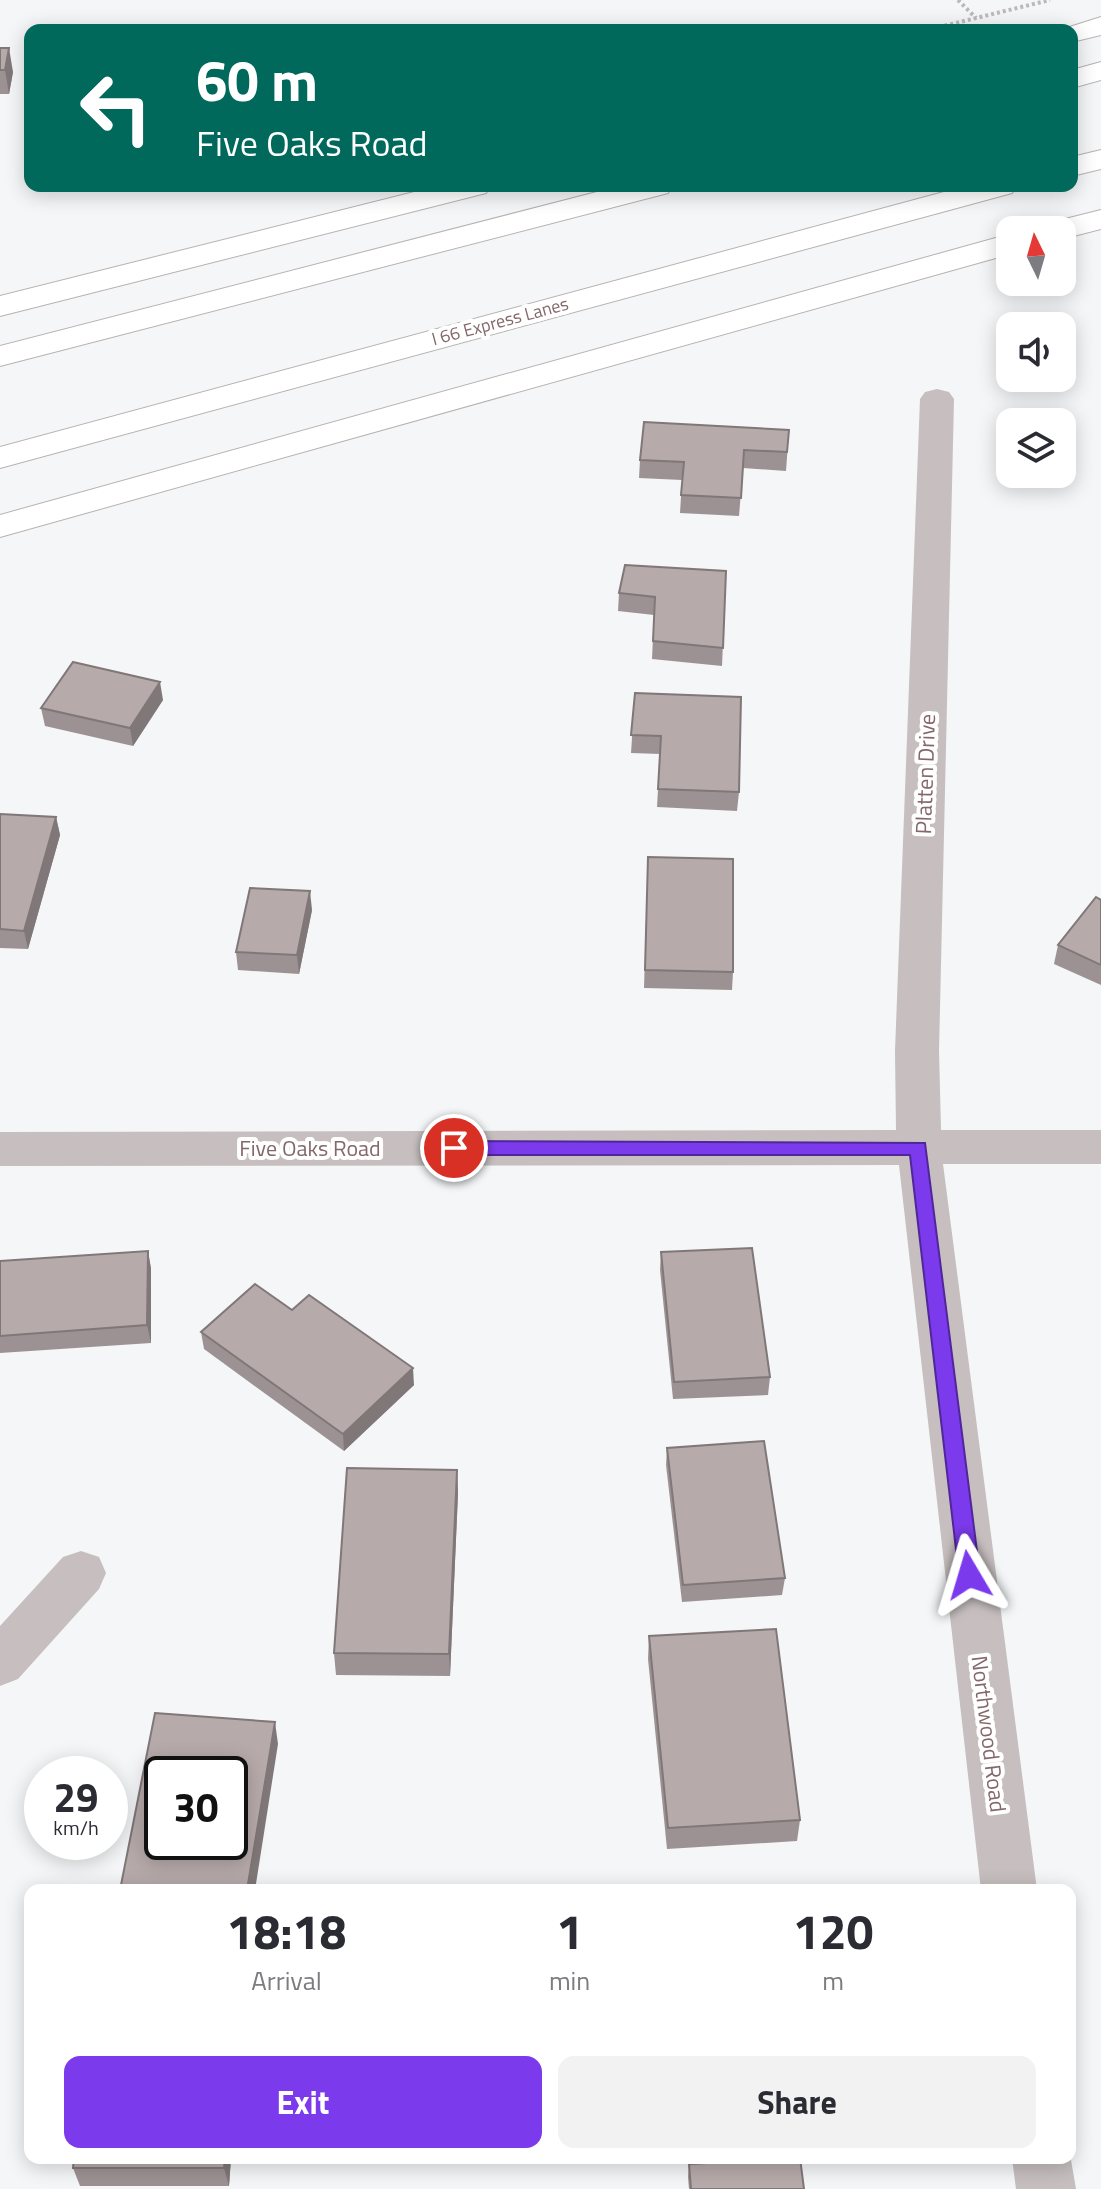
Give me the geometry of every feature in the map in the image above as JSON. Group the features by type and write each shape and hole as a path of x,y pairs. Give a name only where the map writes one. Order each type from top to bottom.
{"highway":[{"path":"1078,32 1101,26"},
{"path":"1078,77 1101,71"},
{"path":"1078,165 1101,159"},
{"path":"0,306 451,192"},
{"path":"0,356 634,192"},
{"name":"I 66 Express Lanes","path":"0,458 979,192"},
{"path":"1076,226 1101,219"},
{"path":"0,526 996,248"}],"street":[{"name":"Platten Drive","path":"919,1148 917,1051 937,399"},
{"name":"Five Oaks Road","path":"0,1149 1101,1147"},
{"name":"Northwood Road","path":"919,1148 1008,1884"},
{"path":"0,1663 81,1573"},
{"path":"1043,2164 1046,2189"}],"path":[{"path":"958,0 976,18"},
{"path":"952,24 1050,0"}],"building":[{"path":"0,48 9,48 5,70 0,70"},
{"path":"644,422 789,430 787,452 744,450 741,498 681,495 684,462 640,460"},
{"path":"625,565 726,571 723,648 653,641 655,597 619,593"},
{"path":"73,662 160,682 130,728 41,708"},
{"path":"635,693 741,697 739,792 658,789 661,736 631,735"},
{"path":"0,814 56,817 24,931 0,929"},
{"path":"648,857 733,859 733,972 645,970"},
{"path":"250,888 310,891 297,955 236,952"},
{"path":"1096,897 1101,900 1101,965 1058,945"},
{"path":"752,1248 770,1377 674,1382 661,1252"},
{"path":"148,1251 147,1325 0,1336 0,1261"},
{"path":"255,1284 292,1310 309,1295 413,1368 343,1434 201,1332"},
{"path":"764,1441 785,1578 683,1585 667,1448"},
{"path":"347,1468 457,1470 449,1654 334,1653"},
{"path":"776,1629 800,1820 668,1828 649,1636"},
{"path":"155,1713 275,1722 248,1884 121,1884 144,1769 144,1860 248,1860 248,1756 146,1756"},
{"path":"73,2164 224,2164 224,2168 73,2168"},
{"path":"689,2164 801,2164 804,2189 691,2189"}],"route":[{"path":"454,1148 919,1148 969,1575"}]}
